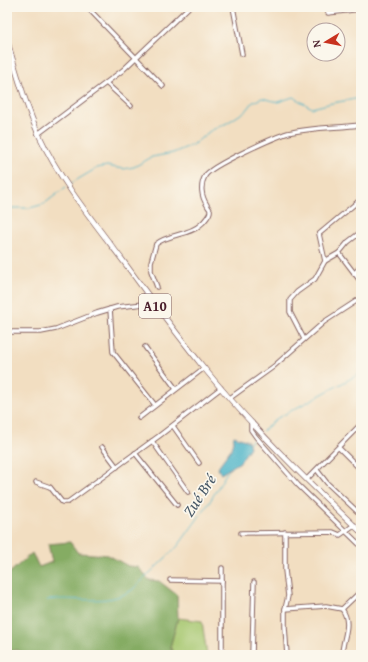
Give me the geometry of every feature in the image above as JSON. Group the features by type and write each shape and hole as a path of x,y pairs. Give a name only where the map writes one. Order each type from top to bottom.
{"main road":[{"name":"A10","path":"7,41 38,134 60,174 153,303 204,368 250,421 361,532"}],"street":[{"path":"87,7 163,86"},
{"path":"38,134 106,83 136,58 189,7"},
{"path":"233,7 242,54"},
{"path":"327,7 328,13 361,9"},
{"path":"7,68 15,68"},
{"path":"106,83 131,106"},
{"path":"157,287 151,271 151,262 156,244 173,236 193,230 201,225 210,213 203,195 202,182 206,174 213,168 225,161 288,133 361,125"},
{"path":"325,261 319,234 361,199"},
{"path":"304,339 290,312 290,300 297,292 315,279 325,261 339,253 348,242 361,232"},
{"path":"339,253 350,265 354,274 361,282"},
{"path":"354,274 361,266"},
{"path":"230,398 273,367 324,322 361,298"},
{"path":"7,332 41,332 56,329 110,309 153,303"},
{"path":"110,309 113,352 155,405"},
{"path":"145,347 176,389"},
{"path":"139,418 204,368"},
{"path":"36,482 50,487 62,502 65,503 94,484 173,426 221,388"},
{"path":"250,421 251,430 256,437 298,485 361,546"},
{"path":"307,479 361,424"},
{"path":"173,426 199,463"},
{"path":"152,441 188,492"},
{"path":"102,447 117,467"},
{"path":"339,448 361,469"},
{"path":"135,453 177,505"},
{"path":"317,470 327,483 361,515"},
{"path":"241,533 333,532 340,535 354,525"},
{"path":"285,532 285,570 288,596 285,608 287,655"},
{"path":"222,568 222,655"},
{"path":"170,580 222,581"},
{"path":"252,655 254,582"},
{"path":"342,609 361,591"},
{"path":"285,608 326,606 342,609 346,615 347,629 342,655"}],"green space":[{"path":"70,542 78,553 108,555 128,566 138,567 149,580 159,581 177,595 178,618 170,647 175,655 24,655 18,650 7,652 7,575 32,553 39,567 52,562 48,544"},
{"path":"178,618 202,621 207,655 175,655 170,647"}],"water":[{"path":"234,436 248,441 250,447 240,462 221,474 218,469 231,449"}],"waterway":[{"path":"70,184 97,168 107,166 123,169 134,167 152,157 173,153 194,144 210,131 227,123 247,110 253,102 262,98 278,102 293,97 312,108 361,98"},
{"path":"7,208 30,208 44,204 66,187"},
{"name":"Zué Bré","path":"263,431 276,419 361,373"},
{"name":"Zué Bré","path":"249,443 254,439"},
{"name":"Zué Bré","path":"47,600 102,600 122,595 132,590 178,546 209,503 227,472"}]}
